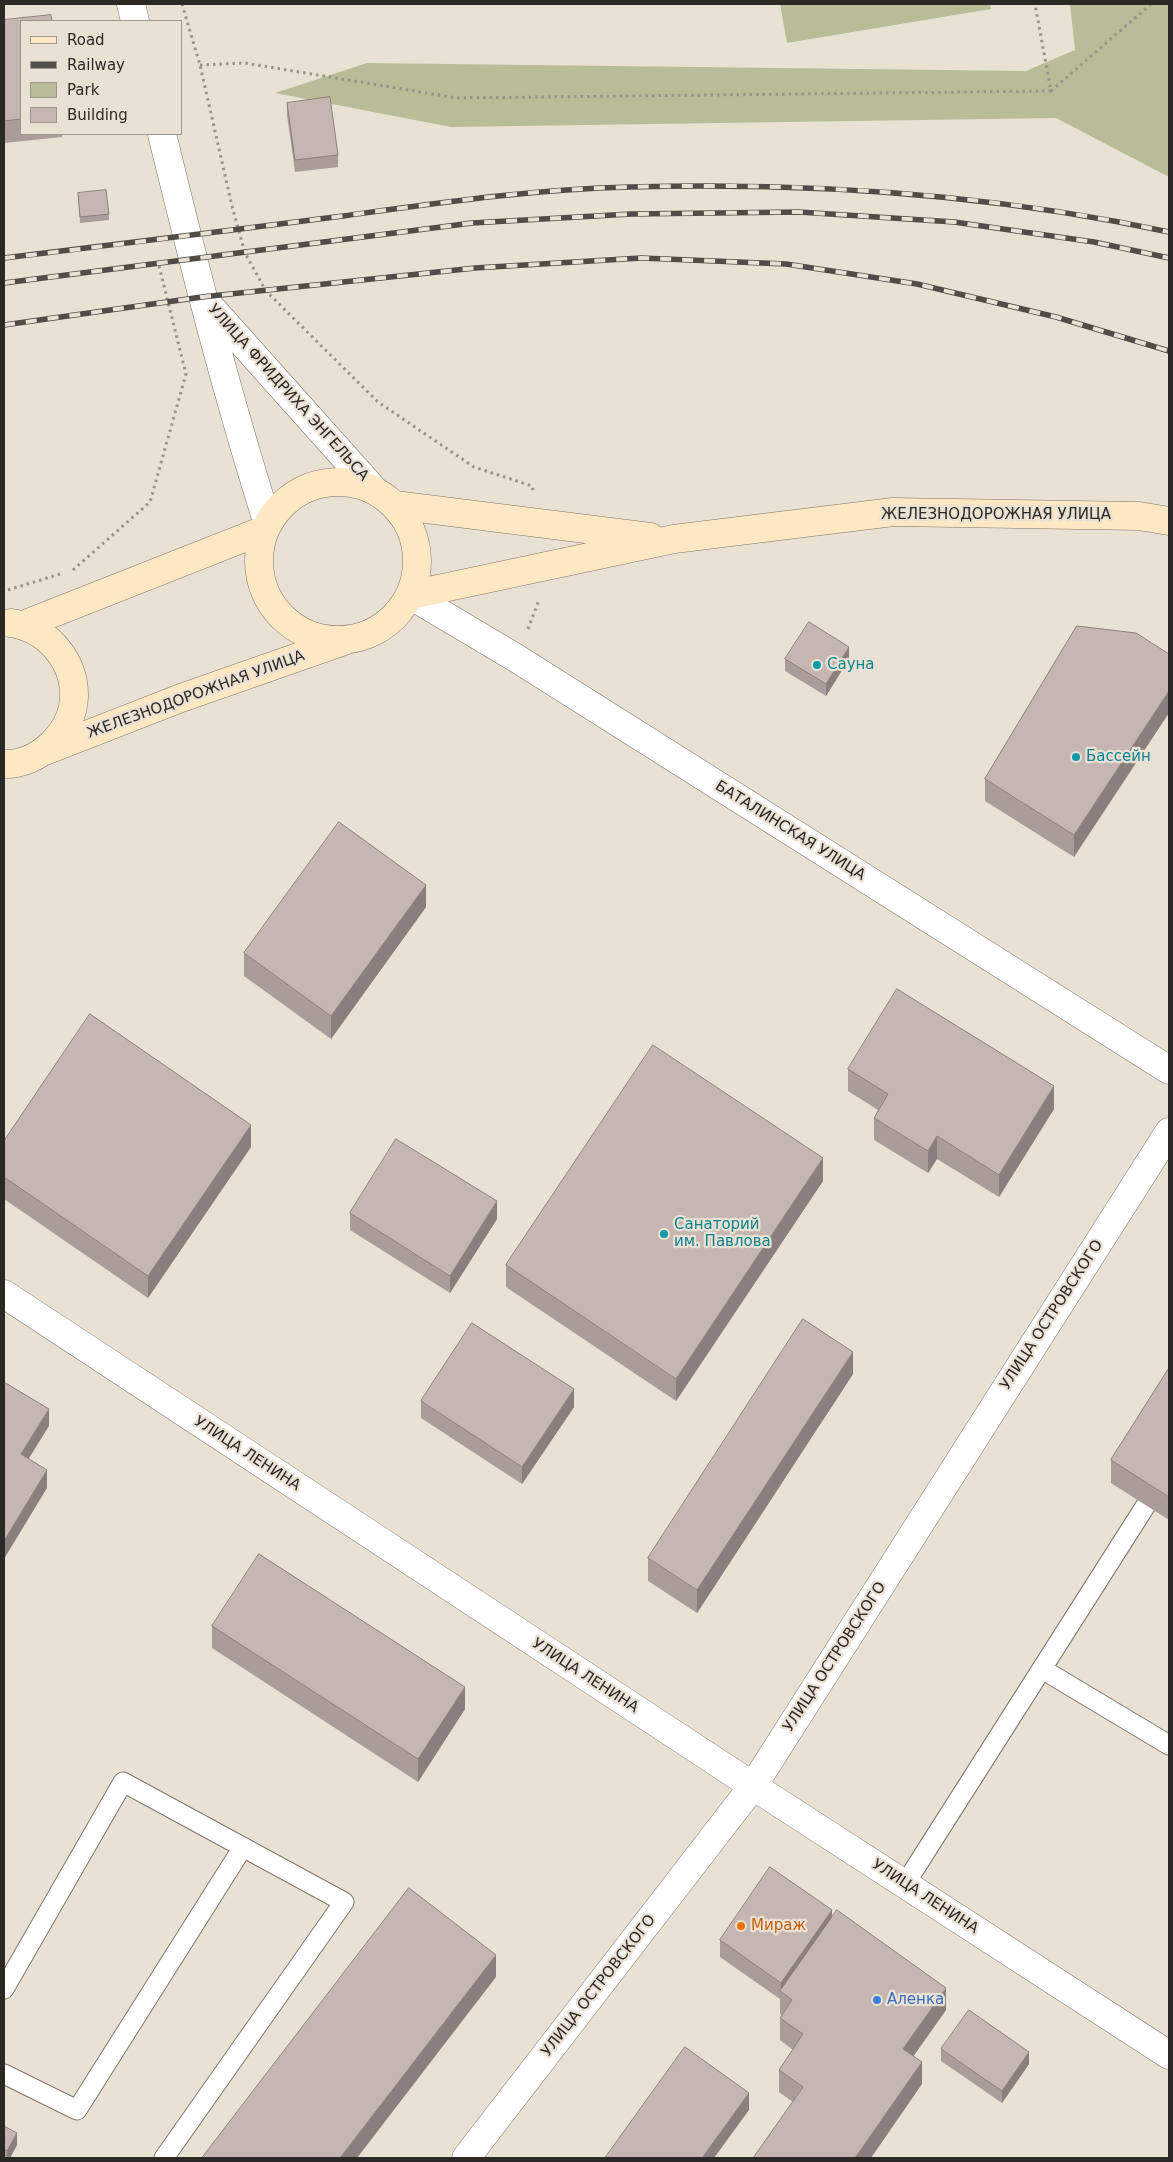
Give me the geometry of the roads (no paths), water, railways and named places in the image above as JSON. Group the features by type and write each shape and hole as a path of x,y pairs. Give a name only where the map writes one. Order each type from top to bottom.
{"main road":[{"path":"323,482 349,482 384,497 409,525 417,548 417,572 410,595 394,617 373,632 347,640 324,639 301,631 282,617 268,598 260,576 259,553 266,527 278,508 298,492 323,482"},
{"name":"ЖЕЛЕЗНОДОРОЖНАЯ УЛИЦА","path":"384,497 544,523 674,540"},
{"name":"ЖЕЛЕЗНОДОРОЖНАЯ УЛИЦА","path":"410,595 674,540 893,512 1139,516 1169,521"},
{"name":"ЖЕЛЕЗНОДОРОЖНАЯ УЛИЦА","path":"13,624 266,527"},
{"name":"ЖЕЛЕЗНОДОРОЖНАЯ УЛИЦА","path":"13,624 50,640 68,666 74,697 65,727 44,751"},
{"name":"ЖЕЛЕЗНОДОРОЖНАЯ УЛИЦА","path":"4,764 29,760 44,751 181,698 347,640"}],"street":[{"path":"131,4 135,20"},
{"name":"УЛИЦА ФРИДРИХА ЭНГЕЛЬСА","path":"162,135 202,297 266,527"},
{"name":"УЛИЦА ФРИДРИХА ЭНГЕЛЬСА","path":"202,297 384,497"},
{"name":"БАТАЛИНСКАЯ УЛИЦА","path":"410,595 516,658 1169,1070"},
{"name":"УЛИЦА ОСТРОВСКОГО","path":"466,2158 753,1786 1169,1132"},
{"name":"УЛИЦА ЛЕНИНА","path":"4,1294 753,1786 1169,2055"}],"lane":[{"path":"905,1884 1146,1505"},
{"path":"1042,1668 1169,1745"},
{"path":"4,1989 122,1782 344,1902 164,2158"},
{"path":"4,2074 77,2110 243,1847"}],"railway":[{"path":"4,258 486,197 630,187 766,187 901,193 1036,208 1169,232"},
{"path":"4,283 472,223 631,214 799,212 954,222 1094,242 1169,258"},
{"path":"4,325 202,297 475,268 641,258 786,264 917,284 1056,317 1169,351"}],"place":[{"name":"Сауна","path":"817,665"},
{"name":"Бассейн","path":"1076,757"},
{"name":"Санаторий им. Павлова","path":"664,1234"},
{"name":"Мираж","path":"741,1926"},
{"name":"Аленка","path":"877,2000"}]}
